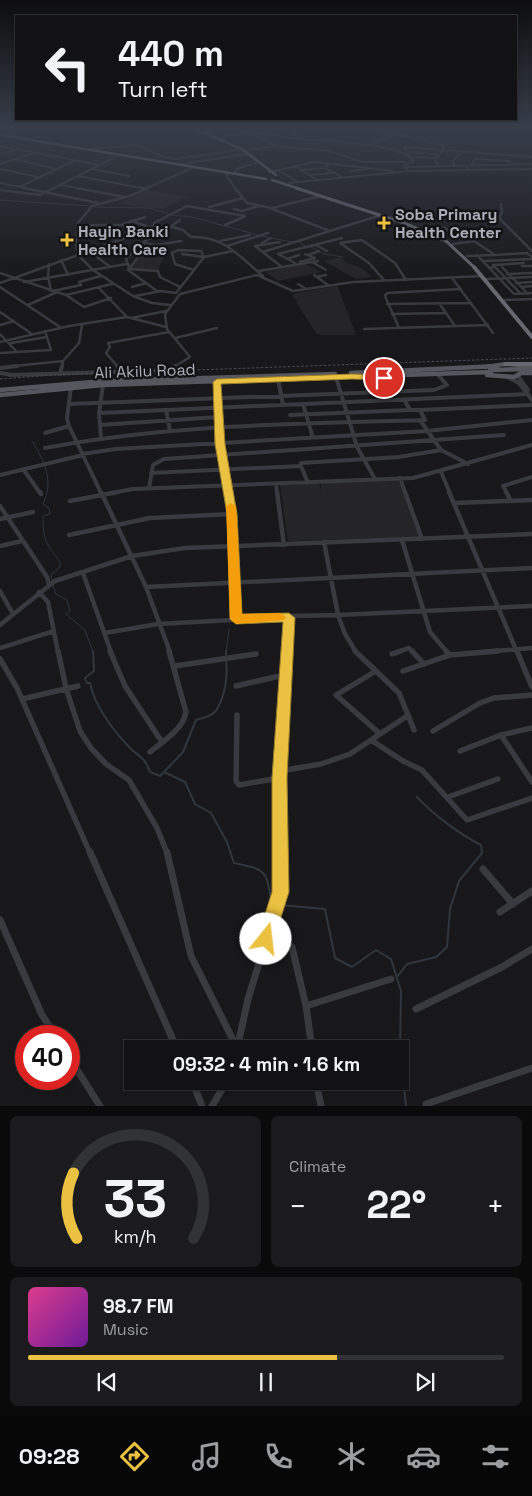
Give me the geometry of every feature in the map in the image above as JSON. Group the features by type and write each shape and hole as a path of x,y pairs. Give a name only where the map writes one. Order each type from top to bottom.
{"highway":[{"path":"269,178 422,230 446,241 462,254 482,276 532,337"},
{"path":"272,180 276,178"},
{"path":"281,178 289,183 428,231 453,244 467,256 532,332"},
{"path":"505,364 531,369"}],"main road":[{"path":"352,375 496,367 505,364 531,369"},
{"path":"516,366 522,371 520,375"},
{"path":"496,367 497,372 503,375"},
{"path":"352,375 520,375 531,369"},
{"name":"Ali Akilu Road","path":"0,390 72,383 171,378 352,375 531,369"},
{"name":"Ali Akilu Road","path":"0,395 103,385 336,378 352,375"}],"street":[{"path":"19,187 39,178"},
{"path":"0,190 39,196 74,178"},
{"path":"86,178 148,189"},
{"path":"114,183 125,178"},
{"path":"170,305 152,303 133,296 112,284 93,270 78,254 76,239 78,222 91,206 127,197 172,178"},
{"path":"227,178 243,198 250,203 330,231"},
{"path":"291,178 298,182"},
{"path":"313,178 317,180"},
{"path":"289,183 346,178"},
{"path":"0,183 98,203"},
{"path":"60,184 127,197"},
{"path":"271,209 320,196"},
{"path":"208,208 243,198"},
{"path":"250,203 234,209 242,211 260,205"},
{"path":"501,204 502,212 499,218 532,251"},
{"path":"0,283 88,250 118,241 149,227 187,206 208,208 245,216 224,225"},
{"path":"263,252 381,216"},
{"path":"121,225 144,217"},
{"path":"157,291 127,266 126,259 140,244 172,227 180,220"},
{"path":"132,221 149,227"},
{"path":"90,224 95,230 118,241"},
{"path":"78,225 121,225 138,231"},
{"path":"172,227 183,230 191,237 210,237 220,241 259,270 264,276 287,290 384,280 482,276"},
{"path":"428,231 444,228 474,241 495,254"},
{"path":"134,233 148,239"},
{"path":"227,246 268,233"},
{"path":"220,241 250,235"},
{"path":"314,236 328,242"},
{"path":"271,238 255,246 282,267"},
{"path":"294,263 278,254 342,238"},
{"path":"144,243 157,245 182,240"},
{"path":"384,280 368,263 340,243 362,240 395,264 406,280"},
{"path":"453,244 474,241"},
{"path":"260,244 280,242"},
{"path":"316,245 327,251"},
{"path":"88,250 109,266"},
{"path":"127,266 144,250"},
{"path":"194,270 175,264 172,253 178,250 201,251 204,256"},
{"path":"182,254 204,256 233,251"},
{"path":"317,260 306,254 319,251"},
{"path":"467,256 527,253 532,258"},
{"path":"513,254 532,271"},
{"path":"287,259 299,255"},
{"path":"477,255 512,292 530,293"},
{"path":"489,255 517,283 530,293"},
{"path":"176,293 204,256"},
{"path":"259,270 312,262 323,257"},
{"path":"483,261 532,258"},
{"path":"61,260 68,275"},
{"path":"282,267 294,263 317,260"},
{"path":"509,260 531,284"},
{"path":"312,262 326,270"},
{"path":"49,264 48,278 54,291"},
{"path":"23,282 109,266 127,266 158,271 160,277 180,287"},
{"path":"488,266 500,266"},
{"path":"488,266 532,266"},
{"path":"495,267 520,293"},
{"path":"495,275 532,271"},
{"path":"0,273 12,279 66,295 84,307 111,298"},
{"path":"133,296 157,291 180,294 257,275 264,276"},
{"path":"314,275 328,285"},
{"path":"317,277 326,275"},
{"path":"28,304 54,291 81,285 79,282 101,276"},
{"path":"487,279 532,277"},
{"path":"452,278 493,333"},
{"path":"132,287 146,283"},
{"path":"503,283 531,284"},
{"path":"66,295 112,284"},
{"path":"298,284 306,289"},
{"path":"507,288 531,284"},
{"path":"98,287 128,317 166,327"},
{"path":"0,288 28,304 60,328"},
{"path":"399,328 388,304 386,294 391,292 461,290"},
{"path":"0,375 172,370 190,357 166,327 166,311 180,294"},
{"path":"505,300 532,299"},
{"path":"439,303 455,326"},
{"path":"388,304 471,303"},
{"path":"0,342 60,328 166,311"},
{"path":"0,312 32,334"},
{"path":"392,314 446,313"},
{"path":"0,325 14,321"},
{"path":"60,374 63,361 80,344 82,325"},
{"path":"364,329 488,325"},
{"path":"175,338 217,328"},
{"path":"0,353 51,350 45,331"},
{"path":"121,371 106,353 110,347 108,344 169,332"},
{"path":"0,334 11,343 16,351"},
{"path":"11,343 47,337"},
{"path":"0,368 63,361"},
{"path":"524,384 522,378 531,369"},
{"path":"171,378 172,370"},
{"path":"503,375 519,383 530,395"},
{"path":"520,375 532,400"},
{"path":"69,404 434,390 447,385 439,376"},
{"path":"336,378 342,403 362,458 375,479"},
{"path":"278,379 283,405"},
{"path":"217,382 220,444 232,514 236,619"},
{"path":"102,437 99,414 103,385"},
{"path":"71,387 69,426 146,587 175,666 186,712 180,727 150,752"},
{"path":"312,394 314,404"},
{"path":"99,414 218,407 530,395"},
{"path":"405,401 410,410"},
{"path":"303,404 313,438"},
{"path":"290,415 532,405"},
{"path":"166,410 170,431"},
{"path":"45,448 102,437 170,431 425,420 420,410"},
{"path":"100,425 218,417"},
{"path":"420,420 433,442 441,450 468,464"},
{"path":"0,475 82,454 116,449 427,431 532,420"},
{"path":"45,433 69,426"},
{"path":"149,488 151,473 156,462 164,459 222,457 504,435"},
{"path":"70,501 102,494 149,488 413,478 441,472 532,445"},
{"path":"151,473 301,466 301,463 417,455 441,450"},
{"path":"301,466 308,483"},
{"path":"23,469 40,494"},
{"path":"441,472 532,687"},
{"path":"511,501 503,486 532,477"},
{"path":"400,478 422,539"},
{"path":"276,484 284,545"},
{"path":"456,504 532,500"},
{"path":"0,506 47,577 49,584"},
{"path":"0,519 33,512"},
{"path":"69,535 150,518 232,514"},
{"path":"0,626 49,584 132,556 171,550 234,546 532,534"},
{"path":"402,540 430,632 450,656"},
{"path":"0,546 22,541"},
{"path":"324,542 338,615 345,634 364,661 399,693 414,730"},
{"path":"146,587 411,572 532,568"},
{"path":"83,573 94,597 116,668 162,742"},
{"path":"0,591 14,614"},
{"path":"39,592 48,602 66,688 80,730 91,748 106,764 129,780 157,828 170,860 191,956 233,1040"},
{"path":"105,633 158,624 236,619 532,606"},
{"path":"239,1040 277,902 282,875 280,774 284,675 289,618"},
{"path":"0,648 54,631"},
{"path":"392,654 409,648 424,664"},
{"path":"403,671 450,656 532,648"},
{"path":"175,666 256,654"},
{"path":"0,659 22,699 173,1040"},
{"path":"376,671 336,695 378,733"},
{"path":"236,686 284,675"},
{"path":"22,699 78,686"},
{"path":"434,731 480,703 494,698 532,695"},
{"path":"237,715 236,781 239,786 340,758 358,750 378,733 407,716"},
{"path":"460,751 501,735 532,728"},
{"path":"501,735 532,782"},
{"path":"372,740 403,761 422,770 448,797 464,818 470,820 532,798"},
{"path":"448,797 498,779"},
{"path":"483,869 512,904"},
{"path":"500,912 532,892"},
{"path":"0,920 42,1015 49,1025"},
{"path":"266,939 286,942 292,947 306,1006 311,1040"},
{"path":"416,1009 502,966 532,948"},
{"path":"306,1006 391,979"},
{"path":"426,1104 532,1068"},
{"path":"80,1074 100,1106"},
{"path":"196,1090 202,1106"},
{"path":"212,1106 222,1090"},
{"path":"318,1090 321,1106"}],"shaded area":[{"path":"148,190 187,197 163,209 117,204"},
{"path":"146,249 168,249 157,271 129,269"},
{"path":"341,257 346,262 362,268 372,277 356,279 324,261"},
{"path":"305,264 322,272 278,281 266,272"},
{"path":"337,286 356,335 321,335 316,333 296,302 298,301 292,296 296,293"},
{"path":"398,480 419,537 288,541 280,485 319,483 321,491 321,483"}],"waterway":[{"path":"0,200 90,206"},
{"path":"94,207 150,208 168,214"},
{"path":"172,215 192,217 258,235"},
{"path":"262,236 292,242"},
{"path":"299,242 305,246"},
{"path":"311,247 324,254 343,257"},
{"path":"32,441 41,456 48,479 48,487 43,504 49,508 50,514 43,516 44,531 46,542 59,561 60,567 51,575 52,581"},
{"path":"53,585 56,594 67,600 70,611 66,614 85,630 93,652"},
{"path":"226,652 229,629"},
{"path":"93,651 94,671 85,678 87,683 90,683 100,708 110,725 122,740 143,759 150,772 160,776 164,772"},
{"path":"164,772 183,752 196,720 210,715 217,709 225,685 226,661"},
{"path":"164,772 185,782 195,804 211,813 227,842 234,863 252,867 262,872 267,882 271,900 274,902"},
{"path":"397,977 407,964 436,957 447,947 450,909 459,881 482,853 481,845 447,824 417,797"},
{"path":"280,905 325,909 335,958 352,967 376,950 391,959 401,991 400,1040"},
{"path":"404,1090 406,1106"}],"railway":[{"path":"0,379 54,375 532,358"}],"slow traffic":[{"path":"231,506 236,582 236,619 280,617"}],"place":[{"name":"Soba Primary Health Center","path":"384,223"},
{"name":"Hayin Banki Health Care","path":"67,240"}],"route":[{"path":"266,939 281,892 280,778 284,675 289,618 236,619 232,514 220,444 217,382 352,377 384,378"}]}
